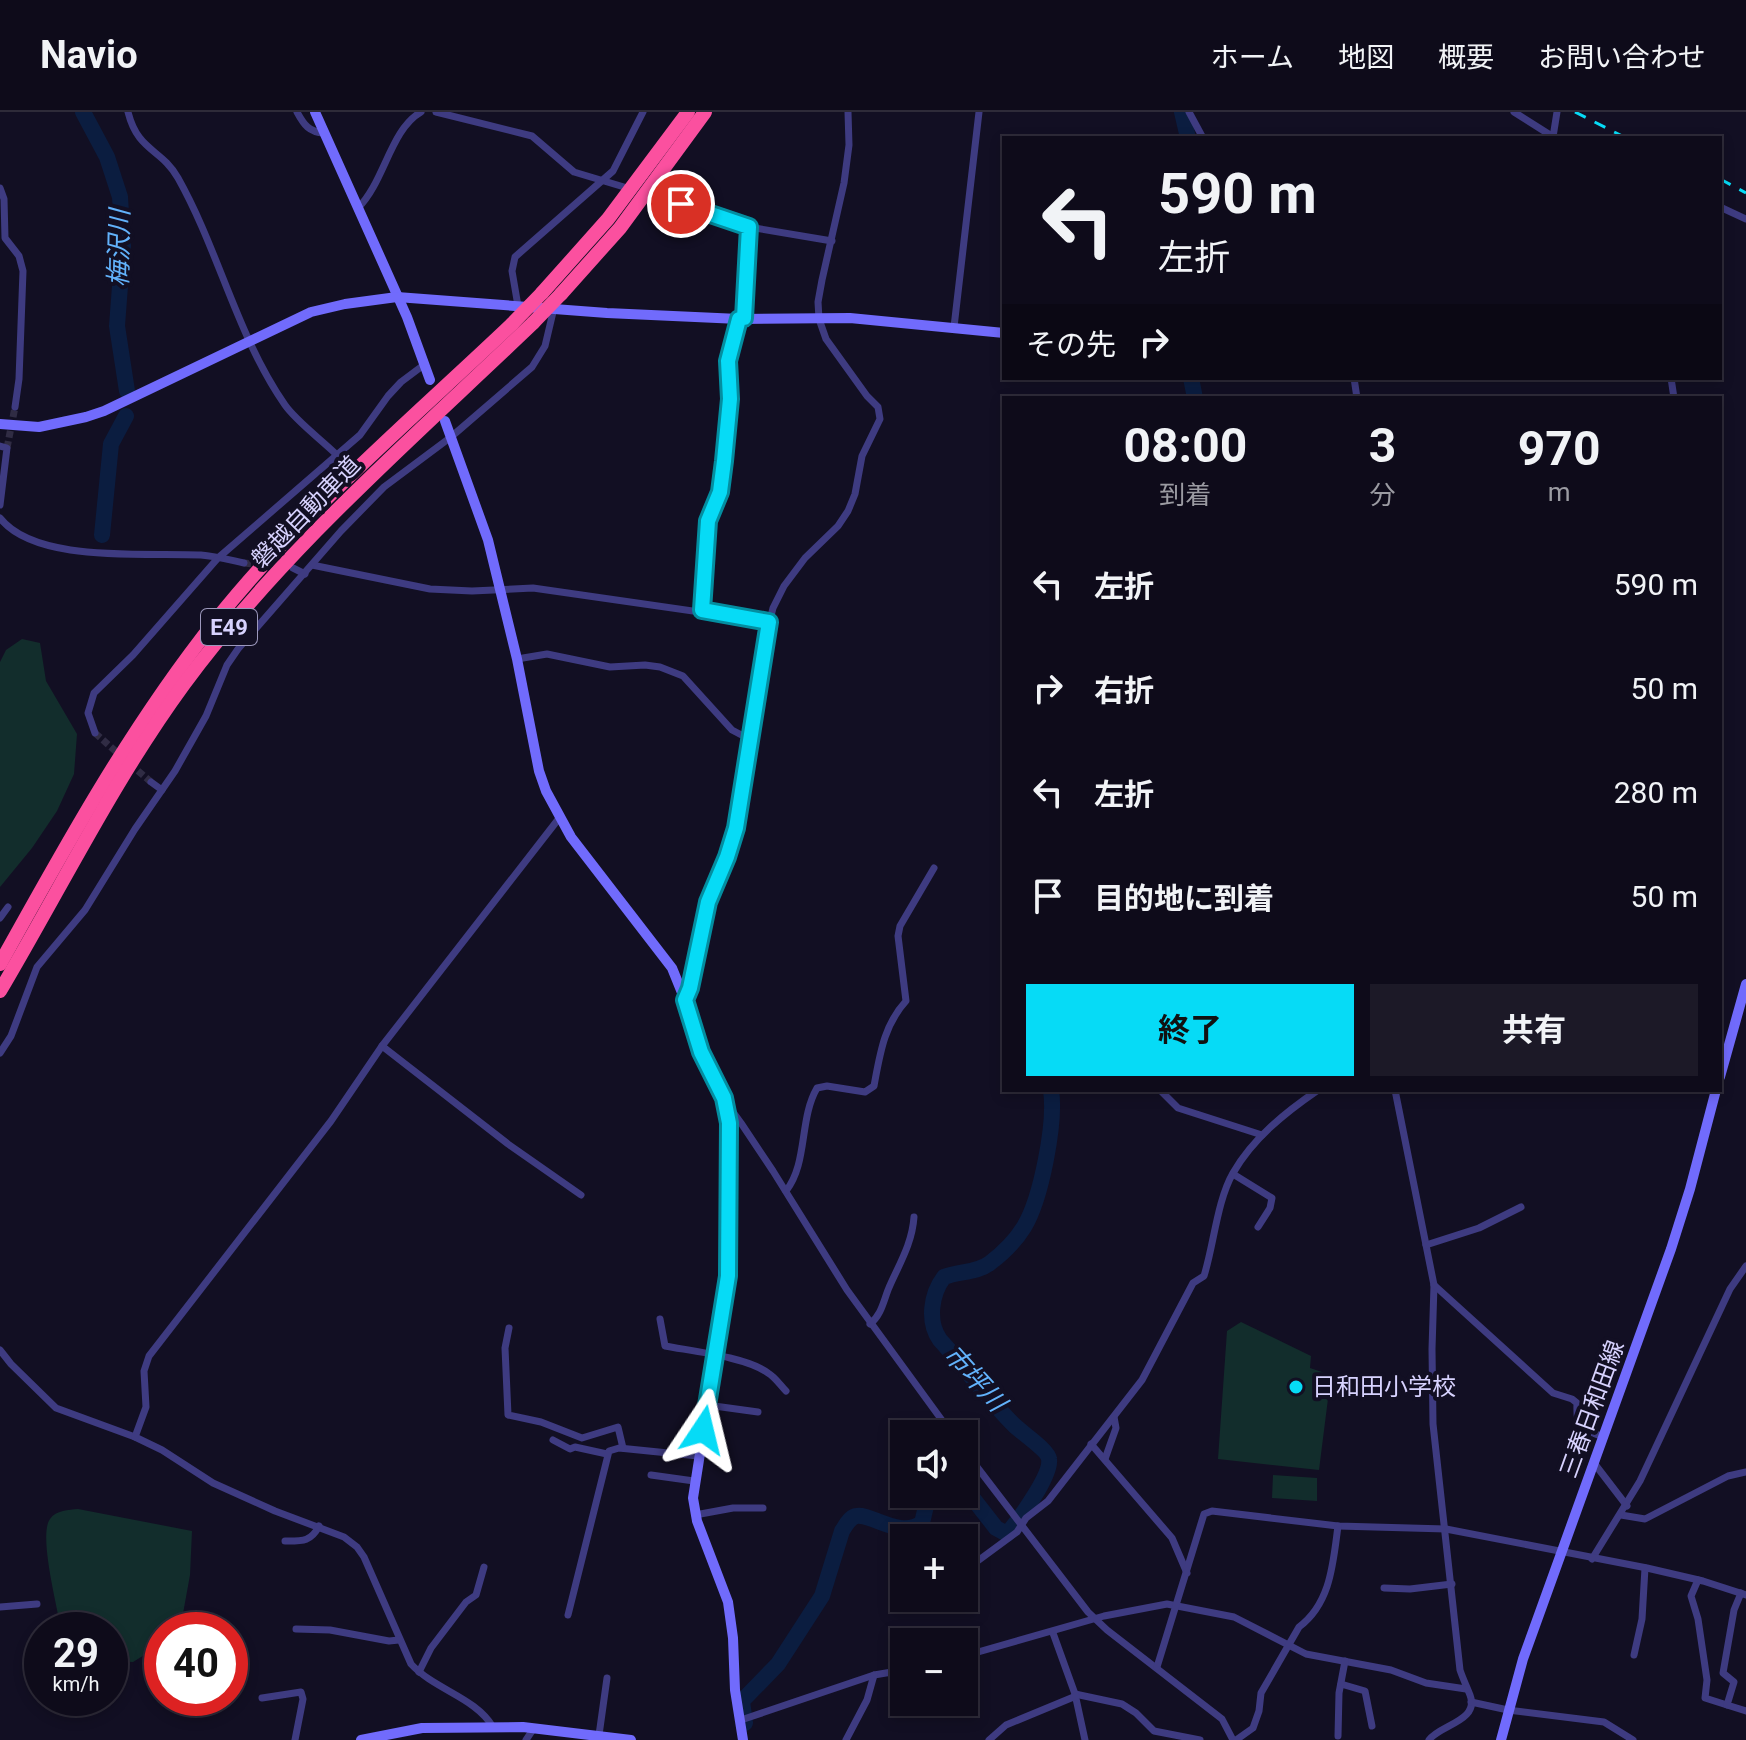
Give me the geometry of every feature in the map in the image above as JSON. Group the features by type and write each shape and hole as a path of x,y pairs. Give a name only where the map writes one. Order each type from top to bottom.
{"highway":[{"name":"磐越自動車道","path":"0,964 78,823 132,735 173,675 218,618 312,514 542,293 608,219 688,112"},
{"name":"磐越自動車道","path":"0,991 136,754 229,627 292,554 561,294 620,228 705,112"}],"street":[{"path":"128,112 137,137 177,176 223,274 249,342 285,405 338,456"},
{"path":"297,112 305,126 314,132 324,133"},
{"path":"315,112 397,297 430,380"},
{"path":"358,208 376,185 407,122 421,112"},
{"path":"436,112 476,117 532,136 574,172 624,187"},
{"path":"518,306 512,271 515,257 619,163 643,112"},
{"path":"685,1000 708,902 736,828 773,608 784,586 805,558 838,526 848,511 855,494 859,465 880,419 878,407 826,339 819,319 818,302 848,159 848,112"},
{"path":"954,327 979,112"},
{"path":"1189,112 1202,136"},
{"path":"1514,112 1554,135 1557,112"},
{"path":"0,188 4,199 5,238 19,256 23,271 15,407"},
{"path":"657,196 749,227 832,241"},
{"path":"1722,208 1746,219"},
{"path":"702,610 708,521 720,492 730,399 728,361 742,318 749,227"},
{"path":"0,424 39,427 95,414 311,312 397,297 742,318 850,318 1002,333"},
{"path":"0,1053 11,1036 37,967 85,910 162,790 206,716 227,665 258,624 384,487 451,437 541,356 554,308"},
{"path":"95,733 88,713 94,693 133,655 218,558 338,456 360,435 401,382 425,364"},
{"path":"445,421 488,540 517,659 539,771 571,837 672,968 701,1052 728,1110 728,1269 694,1481 695,1515 728,1602 735,1690 743,1740"},
{"path":"0,446 7,448 0,505"},
{"path":"0,521 33,540 61,549 90,553 205,555 244,563"},
{"path":"312,565 430,589 472,591 533,588 769,622"},
{"path":"293,568 305,574"},
{"path":"517,659 547,654 610,667 645,665 673,671 683,676 732,730 751,740"},
{"path":"151,782 162,790"},
{"path":"135,1437 146,1407 144,1371 149,1356 331,1121 382,1046 560,817"},
{"path":"786,1191 793,1179 817,1088 827,1086 865,1092 874,1086 885,1034 897,1010 906,1001 898,936 900,926 934,868"},
{"path":"0,918 8,907"},
{"path":"1722,1070 1746,984"},
{"path":"382,1046 508,1144 581,1195"},
{"path":"1162,1092 1178,1108 1262,1135"},
{"path":"978,1561 1017,1532 1026,1518 1048,1501 1142,1380 1193,1283 1204,1276 1233,1174 1262,1135 1284,1113 1315,1092"},
{"path":"1395,1092 1434,1285 1433,1424 1457,1649 1471,1702 1465,1716 1434,1733 1429,1740"},
{"name":"三春日和田線","path":"1501,1740 1523,1659 1681,1219 1715,1092"},
{"path":"728,1110 741,1123 870,1324 942,1420"},
{"path":"1233,1174 1272,1198 1270,1208 1258,1227"},
{"path":"1426,1245 1479,1228 1521,1207"},
{"path":"870,1324 881,1311 890,1285 900,1270 914,1217"},
{"path":"1592,1559 1627,1506 1728,1293 1746,1266"},
{"path":"1434,1285 1553,1393 1577,1403 1576,1424 1580,1429 1604,1437"},
{"path":"660,1319 665,1346 716,1355 765,1371 786,1391"},
{"path":"509,1328 505,1348 508,1415 537,1421 582,1438 618,1427 623,1448"},
{"path":"0,1350 56,1408 135,1437 162,1450 213,1483 344,1537 361,1552 407,1658 419,1672 478,1709 493,1727"},
{"path":"707,1405 758,1412"},
{"path":"1105,1459 1116,1428 1114,1417"},
{"path":"553,1440 566,1448 607,1454"},
{"path":"1091,1444 1172,1538 1187,1573"},
{"path":"568,1615 607,1454 612,1448 623,1448 698,1456"},
{"path":"1594,1463 1627,1506"},
{"path":"978,1468 1096,1619 1222,1719 1234,1739"},
{"path":"1621,1515 1645,1519 1693,1497 1728,1476 1746,1472"},
{"path":"651,1475 694,1481"},
{"path":"695,1515 733,1508 763,1508"},
{"path":"1157,1667 1204,1514 1212,1511 1338,1526 1446,1529 1645,1568 1743,1594 1734,1610 1723,1673 1734,1682 1727,1705"},
{"path":"285,1541 307,1540 319,1526"},
{"path":"1221,1740 1234,1739 1253,1728 1261,1693 1299,1627 1309,1620 1330,1582 1338,1526"},
{"path":"419,1672 431,1648 466,1602 476,1595 484,1567"},
{"path":"1634,1655 1642,1619 1645,1568"},
{"path":"1698,1580 1691,1600 1698,1619 1707,1680 1705,1698 1746,1711"},
{"path":"1384,1588 1410,1589 1452,1584"},
{"path":"0,1607 37,1604"},
{"path":"978,1652 1158,1604 1234,1617 1306,1654 1391,1670 1426,1683 1466,1689"},
{"path":"296,1629 330,1630 389,1641 399,1640"},
{"path":"1053,1633 1075,1695 1085,1740"},
{"path":"1338,1736 1345,1661"},
{"path":"741,1720 890,1672"},
{"path":"846,1740 867,1700 874,1675"},
{"path":"599,1735 607,1678"},
{"path":"1341,1684 1365,1691 1372,1726"},
{"path":"262,1698 295,1692 303,1694 295,1740"},
{"path":"989,1740 1006,1725 1075,1695 1122,1704 1154,1731 1200,1740"},
{"path":"1471,1702 1508,1710 1604,1722 1633,1740"},
{"path":"361,1740 422,1728 493,1727 534,1728 631,1740"},
{"path":"440,1740 442,1728"},
{"path":"526,1740 534,1728"}],"green space":[{"path":"22,639 40,643 46,681 77,734 74,774 57,811 0,887 0,662 6,650"},
{"path":"1241,1322 1311,1356 1310,1368 1331,1375 1319,1470 1218,1459 1227,1331"},
{"path":"1273,1475 1317,1478 1317,1501 1272,1498"},
{"path":"78,1509 192,1531 190,1575 183,1612 144,1612 144,1655 133,1662 128,1662 128,1612 58,1612 46,1540 50,1519 63,1511"}],"waterway":[{"name":"梅沢川","path":"83,112 107,157 120,197 123,246 117,326 127,391"},
{"name":"市坪川","path":"1182,112 1188,136"},
{"name":"市坪川","path":"1191,380 1195,396"},
{"name":"梅沢川","path":"102,535 111,444 126,416"},
{"name":"市坪川","path":"978,1505 996,1528 1007,1534 1033,1498 1045,1476 1049,1459 1004,1415 940,1340 933,1325 932,1308 944,1277 985,1266 1024,1227 1046,1160 1051,1092"},
{"name":"市坪川","path":"745,1723 742,1701 778,1664 822,1596 842,1531 848,1522 862,1516 895,1527 913,1527 922,1523 926,1508"}],"tunnel":[{"path":"7,448 15,407"},
{"path":"244,563 282,567"},
{"path":"95,733 121,756"},
{"path":"130,764 151,782"}],"railway":[{"path":"1575,112 1622,136"},
{"path":"1722,180 1746,193"}],"place":[{"name":"日和田小学校","path":"1296,1387"}],"route":[{"path":"681,204 749,227 744,318 739,319 735,327 728,361 730,399 724,461 720,492 708,521 702,610 769,622 736,828 708,902 685,1000 701,1052 724,1098 729,1123 728,1276 703,1430"}]}
